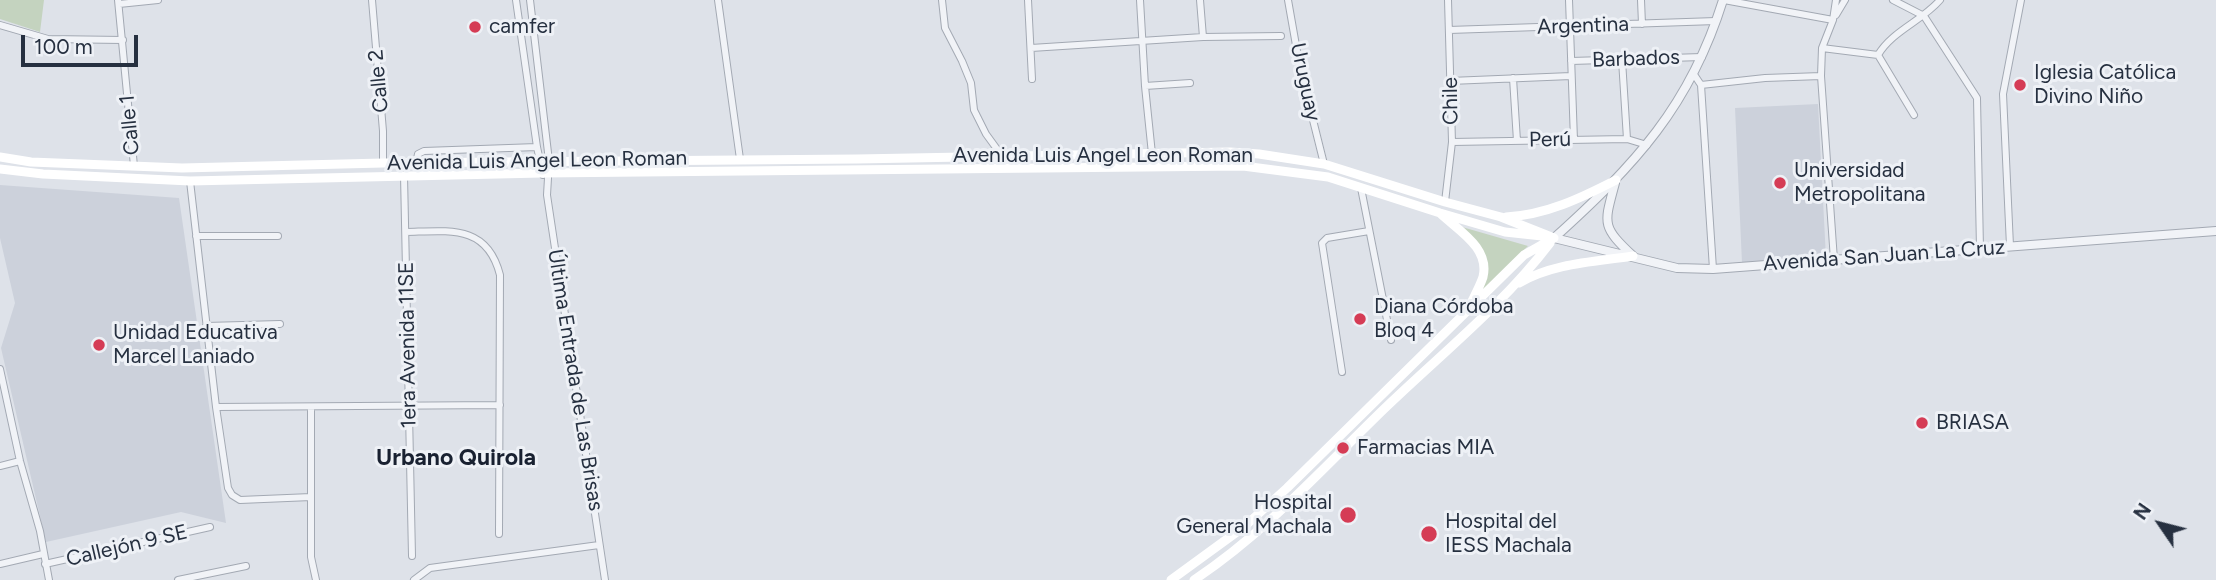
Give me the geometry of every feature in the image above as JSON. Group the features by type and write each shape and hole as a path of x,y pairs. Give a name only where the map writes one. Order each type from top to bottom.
{"main road":[{"name":"Avenida Luis Angel Leon Roman","path":"0,157 31,162 213,168 383,163 1240,153 1324,164 1501,217 1555,237"},
{"path":"1023,167 1019,166 1021,161 1046,160 1058,155"},
{"path":"933,168 950,164 984,163 987,159 984,156"},
{"path":"1002,156 1002,167"},
{"name":"Avenida Luis Angel Leon Roman","path":"0,169 43,174 190,181 404,175 1243,166 1328,177 1505,232 1555,237"},
{"path":"1501,217 1528,216 1548,211 1616,180"},
{"path":"1440,213 1479,250 1484,264 1483,277 1469,309"},
{"path":"1194,580 1254,535 1294,498 1509,289 1555,237"},
{"path":"1171,580 1245,526 1524,255 1555,237"},
{"path":"1509,289 1557,267 1633,256"}],"street":[{"path":"119,2 158,0"},
{"name":"Calle 2","path":"372,0 383,131 383,163"},
{"name":"Última Entrada de Las Brisas","path":"516,0 537,146 545,161"},
{"name":"Última Entrada de Las Brisas","path":"530,0 547,195 605,580"},
{"path":"718,0 740,159"},
{"path":"942,0 945,28 971,83 974,110 986,134 1002,156"},
{"path":"1028,0 1032,79"},
{"path":"1140,0 1152,154"},
{"path":"1200,0 1203,37"},
{"name":"Uruguay","path":"1288,0 1300,68 1324,164"},
{"name":"Chile","path":"1445,202 1452,142 1448,0"},
{"path":"1569,0 1574,140"},
{"path":"1641,0 1642,24"},
{"path":"1555,237 1616,180 1647,145 1678,103 1702,57 1724,0 1833,20"},
{"path":"1833,20 1836,0"},
{"path":"1833,260 1821,76 1822,48 1833,20 1845,0"},
{"path":"1893,0 1924,16 1977,98 1980,248"},
{"path":"1878,55 1883,46 1924,16 1940,0"},
{"path":"2010,246 2003,94 2021,0"},
{"name":"Calle 1","path":"119,2 134,166"},
{"name":"Argentina","path":"1449,30 1716,22"},
{"path":"0,25 48,38 123,40"},
{"path":"1031,48 1203,37 1281,36"},
{"path":"1822,48 1878,55"},
{"path":"1878,55 1914,115"},
{"name":"Barbados","path":"1571,61 1702,57"},
{"path":"1622,60 1627,139"},
{"path":"1693,73 1701,85 1713,269"},
{"path":"1450,81 1572,76"},
{"path":"1701,85 1765,78 1821,76"},
{"path":"1513,78 1517,141"},
{"path":"1145,86 1190,83"},
{"name":"Perú","path":"1452,142 1627,139 1647,145"},
{"path":"416,163 418,154 424,151 537,146"},
{"name":"1era Avenida 11SE","path":"404,175 412,556"},
{"path":"1616,180 1606,221 1608,230 1633,256"},
{"path":"190,181 228,488 232,495 240,500 311,497"},
{"path":"1361,188 1391,340"},
{"path":"406,232 458,231 473,236 487,246 496,260 500,275 499,534"},
{"name":"Avenida San Juan La Cruz","path":"1555,237 1676,268 1713,269 2216,231"},
{"path":"1342,372 1322,243 1327,238 1369,232"},
{"path":"196,236 278,236"},
{"path":"206,326 280,324"},
{"path":"0,369 20,461 40,531 49,580"},
{"path":"216,407 499,405"},
{"path":"311,407 311,557 316,580"},
{"path":"0,413 10,411"},
{"path":"0,466 20,461"},
{"name":"Callejón 9 SE","path":"45,564 210,527"},
{"path":"414,580 430,568 599,545"},
{"path":"0,564 43,554"},
{"path":"178,580 246,566"}],"shaded area":[{"name":"Universidad Metropolitana","path":"1818,104 1826,258 1742,263 1735,108"},
{"path":"0,185 179,198 226,523 181,512 46,542 1,348 15,303 0,238"}],"green space":[{"path":"0,0 44,0 40,32 0,19"},
{"path":"1462,227 1528,246 1481,292 1486,262"}],"place":[{"name":"camfer","path":"475,27"},
{"name":"Iglesia Católica Divino Niño","path":"2020,85"},
{"name":"Universidad Metropolitana","path":"1780,183"},
{"name":"Diana Córdoba Bloq 4","path":"1360,319"},
{"name":"Unidad Educativa Marcel Laniado","path":"99,345"},
{"name":"BRIASA","path":"1922,423"},
{"name":"Farmacias MIA","path":"1343,448"},
{"name":"Hospital General Machala","path":"1348,515"},
{"name":"Hospital del IESS Machala","path":"1429,534"}],"district":[{"name":"Urbano Quirola","path":"456,458"}]}
